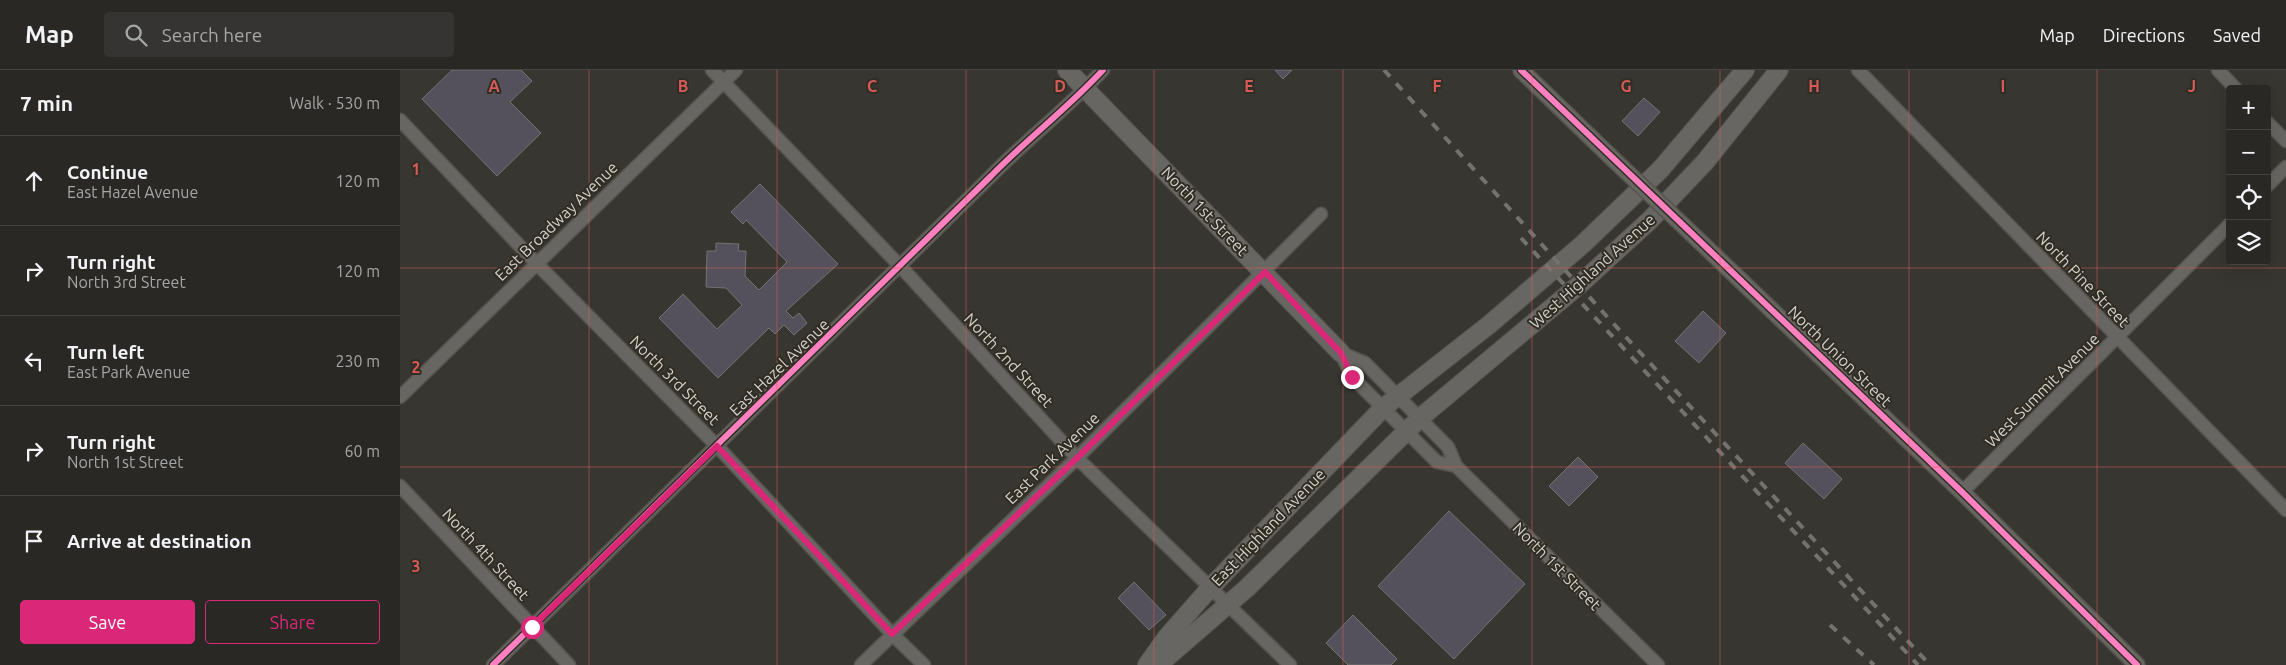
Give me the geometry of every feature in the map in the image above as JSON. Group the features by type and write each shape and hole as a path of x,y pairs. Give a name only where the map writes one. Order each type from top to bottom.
{"main road":[{"name":"North 1st Street","path":"1067,70 1265,272 1341,353"},
{"name":"West Highland Avenue","path":"1398,396 1541,282 1617,213 1690,137 1745,70"},
{"name":"West Highland Avenue","path":"1406,431 1579,285 1649,221 1705,162 1779,70"},
{"name":"East Highland Avenue","path":"1147,665 1166,637 1210,588 1383,408 1398,396"},
{"name":"East Highland Avenue","path":"1158,665 1228,605 1406,431"}],"street":[{"name":"North 2nd Street","path":"712,70 901,267 1077,458 1290,665"},
{"name":"East Broadway Avenue","path":"400,397 736,70"},
{"name":"East Hazel Avenue","path":"493,665 901,267 993,173 1086,89 1103,70"},
{"name":"North Union Street","path":"1521,70 1962,492 2137,665"},
{"name":"North Pine Street","path":"1858,70 2286,510"},
{"path":"2218,70 2232,85"},
{"name":"North 3rd Street","path":"400,120 536,263 717,446 892,634 924,665"},
{"path":"2271,126 2286,141"},
{"path":"2271,182 2286,167"},
{"name":"East Park Avenue","path":"861,665 1077,458 1321,214"},
{"name":"West Summit Avenue","path":"1962,492 2118,339 2226,228"},
{"name":"North 1st Street","path":"1341,353 1365,363 1448,447 1456,466 1658,665"},
{"name":"North 1st Street","path":"1341,353 1352,377 1437,462 1456,466"},
{"name":"North 4th Street","path":"400,486 569,665"}],"building":[{"path":"452,70 521,70 532,81 510,102 541,133 497,176 422,99"},
{"path":"1275,70 1292,70 1283,79"},
{"path":"1644,98 1660,112 1638,136 1622,121"},
{"path":"760,184 838,264 786,311 793,318 799,313 807,323 794,335 784,325 775,334 769,328 718,378 659,318 683,294 717,329 742,305 726,288 706,287 707,251 716,251 716,243 739,244 738,251 746,251 745,276 759,290 787,262 746,220 743,224 731,212"},
{"path":"1703,311 1726,333 1699,363 1675,341"},
{"path":"1803,443 1842,479 1824,499 1785,463"},
{"path":"1578,457 1598,477 1569,506 1549,486"},
{"path":"1449,511 1525,584 1454,659 1378,586"},
{"path":"1134,582 1166,615 1149,630 1118,598"},
{"path":"1353,615 1397,659 1391,665 1348,665 1326,643"}],"railway":[{"path":"1384,70 1611,321 1930,665"},
{"path":"1521,238 1918,665"},
{"path":"1830,625 1874,665"}],"cycle path":[{"path":"493,665 1005,162 1103,70"},
{"path":"1521,70 1962,492 2137,665"}],"route":[{"path":"532,627 717,446 892,634 1077,458 1265,272 1341,353 1352,377"}]}
